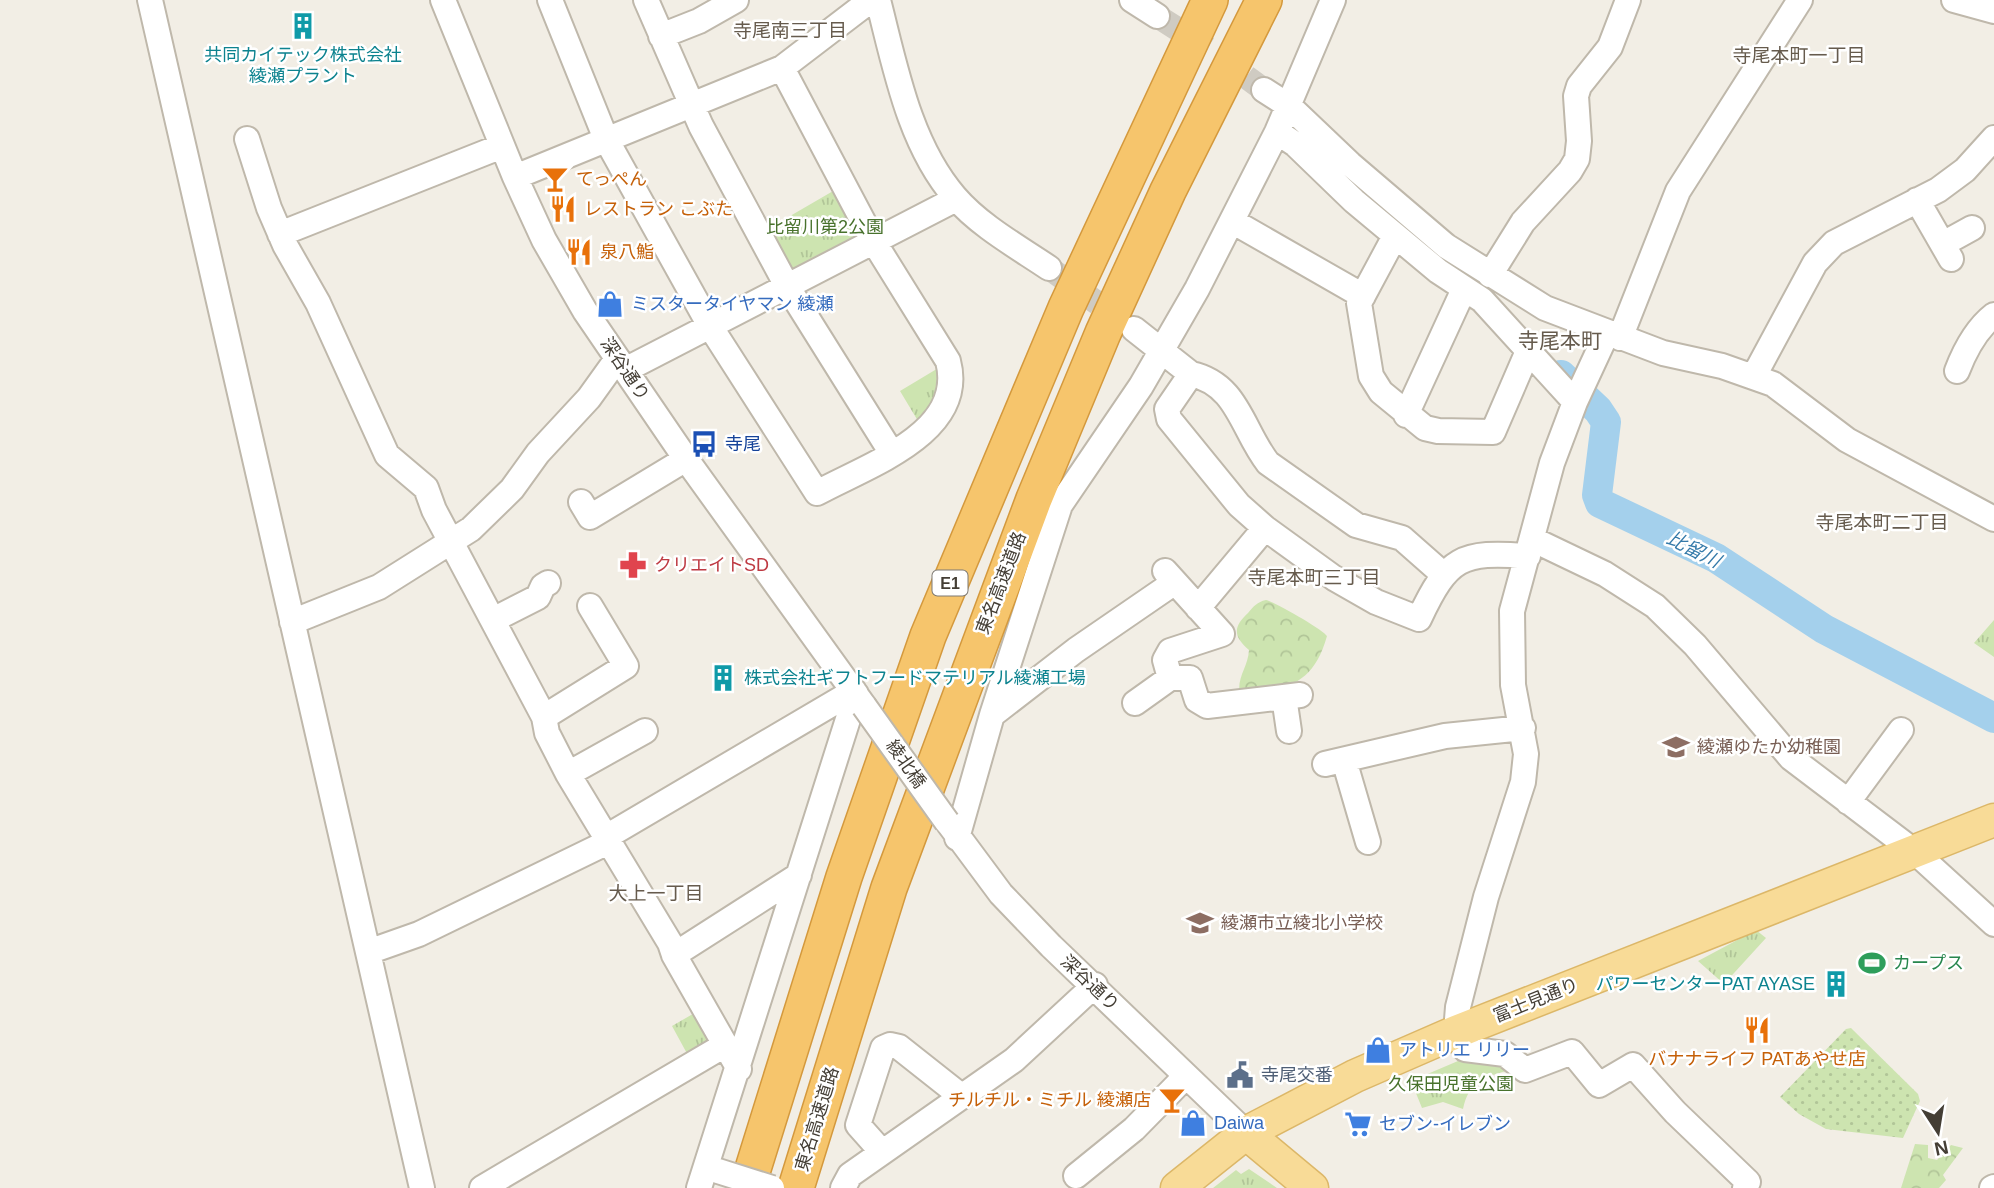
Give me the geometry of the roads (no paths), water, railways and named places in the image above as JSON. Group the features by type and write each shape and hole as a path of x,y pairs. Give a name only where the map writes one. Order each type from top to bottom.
{"highway":[{"name":"E1","path":"717,1178 844,877 928,636 1066,307 1210,0"},
{"name":"東名高速道路","path":"796,1188 889,888 1034,499 1103,333 1168,191 1264,0"}],"main road":[{"name":"富士見通り","path":"1177,1188 1246,1133 1355,1076 1456,1032 1994,820"},
{"path":"1246,1133 1312,1188"}],"street":[{"path":"150,0 422,1188"},
{"name":"深谷通り","path":"443,0 514,177 544,240 621,365 858,697"},
{"path":"550,0 606,139 710,326 817,493 927,431 944,411 952,391 951,374 948,361 874,242 782,68"},
{"path":"646,0 690,103 787,286 891,452"},
{"path":"514,177 690,103 782,68 871,0"},
{"path":"878,0 904,97 934,166 956,199 1049,268"},
{"path":"1132,0 1157,16"},
{"path":"952,830 1060,505 1162,348 1232,221 1289,106 1333,0"},
{"path":"1490,275 1522,222 1570,171 1577,159 1576,96 1579,86 1610,47 1628,0"},
{"path":"1745,1188 1748,1182 1675,1112 1633,1065 1599,1085 1572,1052 1525,1070 1505,1054 1465,1049 1456,1032 1458,1007 1486,897 1523,782 1526,754 1513,685 1512,611 1552,463 1578,396 1614,335 1678,191 1800,0"},
{"path":"1954,0 1994,11"},
{"path":"661,36 699,21 732,1"},
{"path":"1264,90 1289,106 1446,246 1545,308 1663,353 1754,376 1791,396 1847,440 1994,519"},
{"path":"1277,132 1294,144 1395,236 1482,300 1528,351 1578,396"},
{"path":"1754,376 1815,263 1834,243 1917,200 1965,170 1994,138"},
{"path":"247,139 280,234 318,303 387,455 426,488 544,717 547,733 568,774 670,943 674,955 739,1069"},
{"path":"280,234 502,146"},
{"path":"292,622 379,587 471,529 512,489 538,453 621,365 710,326 956,199"},
{"path":"1917,200 1947,252 1972,228"},
{"path":"1232,221 1363,296"},
{"path":"1395,236 1359,303 1371,376 1381,392 1406,415 1425,428 1438,431 1493,432 1528,351"},
{"path":"1406,415 1464,289"},
{"path":"1957,371 1963,354 1983,324 1994,315"},
{"path":"1134,329 1162,348 1191,374 1215,383 1246,421 1259,452 1268,463 1356,525 1402,538 1444,575"},
{"path":"1191,374 1167,409 1169,419 1239,505 1265,528 1334,578 1376,602 1419,620 1444,575 1456,563 1471,556 1531,548 1605,574 1655,606 1695,645 1791,758 1915,852 1994,924"},
{"path":"590,517 686,459"},
{"path":"1198,608 1265,528"},
{"path":"992,715 1170,577 1222,634 1170,651 1165,660 1170,678"},
{"path":"493,620 538,597 543,586 548,583"},
{"path":"544,717 626,666 590,606"},
{"path":"1135,704 1170,678 1190,678 1196,700 1207,706 1292,696 1289,731"},
{"path":"368,952 419,934 600,846 606,837 858,697"},
{"path":"772,1188 717,1178 739,1069 858,697"},
{"name":"綾北橋","path":"858,697 952,830"},
{"path":"1368,842 1335,762 1445,736 1523,728"},
{"path":"1848,802 1901,730"},
{"path":"568,774 645,731"},
{"name":"深谷通り","path":"952,830 1001,894 1051,946 1095,985 1185,1077 1246,1133"},
{"path":"674,955 799,875"},
{"path":"843,1188 850,1175 1014,1060 1095,985"},
{"path":"482,1188 725,1045"},
{"path":"882,1152 858,1125 883,1048 890,1045 899,1047 961,1096"},
{"path":"1076,1176 1134,1129 1185,1077"}],"waterway":[{"name":"比留川","path":"1425,242 1481,283"},
{"name":"比留川","path":"1561,375 1598,410 1606,422 1597,495 1600,503 1716,558 1824,629 1994,718"}],"tunnel":[{"path":"1157,16 1210,50 1264,90"},
{"path":"1049,268 1125,323"}],"place":[{"name":"共同カイテック株式会社 綾瀬プラント","path":"303,26"},
{"name":"てっぺん","path":"555,179"},
{"name":"レストラン こぶた","path":"563,209"},
{"name":"泉八鮨","path":"579,252"},
{"name":"ミスタータイヤマン 綾瀬","path":"610,304"},
{"name":"寺尾","path":"704,444"},
{"name":"クリエイトSD","path":"633,565"},
{"name":"株式会社ギフトフードマテリアル綾瀬工場","path":"723,678"},
{"name":"綾瀬ゆたか幼稚園","path":"1676,747"},
{"name":"綾瀬市立綾北小学校","path":"1200,923"},
{"name":"カープス","path":"1872,963"},
{"name":"パワーセンターPAT AYASE","path":"1836,984"},
{"name":"バナナライフ PATあやせ店","path":"1757,1030"},
{"name":"アトリエ リリー","path":"1378,1050"},
{"name":"寺尾交番","path":"1240,1075"},
{"name":"チルチル・ミチル 綾瀬店","path":"1172,1100"},
{"name":"Daiwa","path":"1193,1123"},
{"name":"セブン-イレブン","path":"1358,1124"}],"district":[{"name":"寺尾南三丁目","path":"790,30"},
{"name":"寺尾本町一丁目","path":"1799,55"},
{"name":"寺尾本町","path":"1560,341"},
{"name":"寺尾本町二丁目","path":"1882,522"},
{"name":"寺尾本町三丁目","path":"1314,577"},
{"name":"大上一丁目","path":"656,893"}],"park label":[{"name":"比留川第2公園","path":"825,227"},
{"name":"久保田児童公園","path":"1451,1084"}]}
